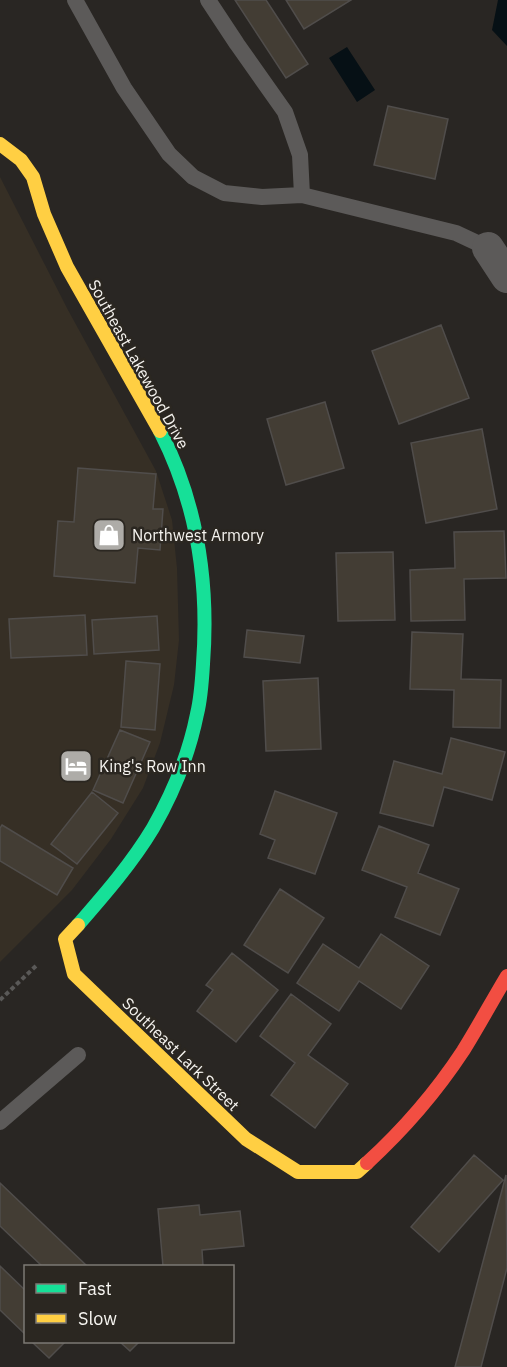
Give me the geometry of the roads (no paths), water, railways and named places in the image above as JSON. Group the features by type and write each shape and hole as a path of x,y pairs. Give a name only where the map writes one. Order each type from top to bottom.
{"street":[{"name":"Southeast Lakewood Drive","path":"0,144 28,167 35,181 44,213 69,271 158,428 178,469 194,519 203,577 206,614 204,662 197,716 184,760 152,829 132,860 109,891 65,939"},
{"path":"488,248 507,277"},
{"name":"Southeast Lark Street","path":"65,939 74,974 246,1139 298,1172 357,1172 395,1137 462,1052 507,976"}],"lane":[{"path":"75,0 124,88 169,154 193,177 224,193 262,198 302,195 456,233 488,248"},
{"path":"208,0 285,112 300,154 302,195"},
{"path":"0,1122 78,1055"}],"place":[{"name":"Northwest Armory","path":"109,535"},
{"name":"King's Row Inn","path":"76,766"}]}
